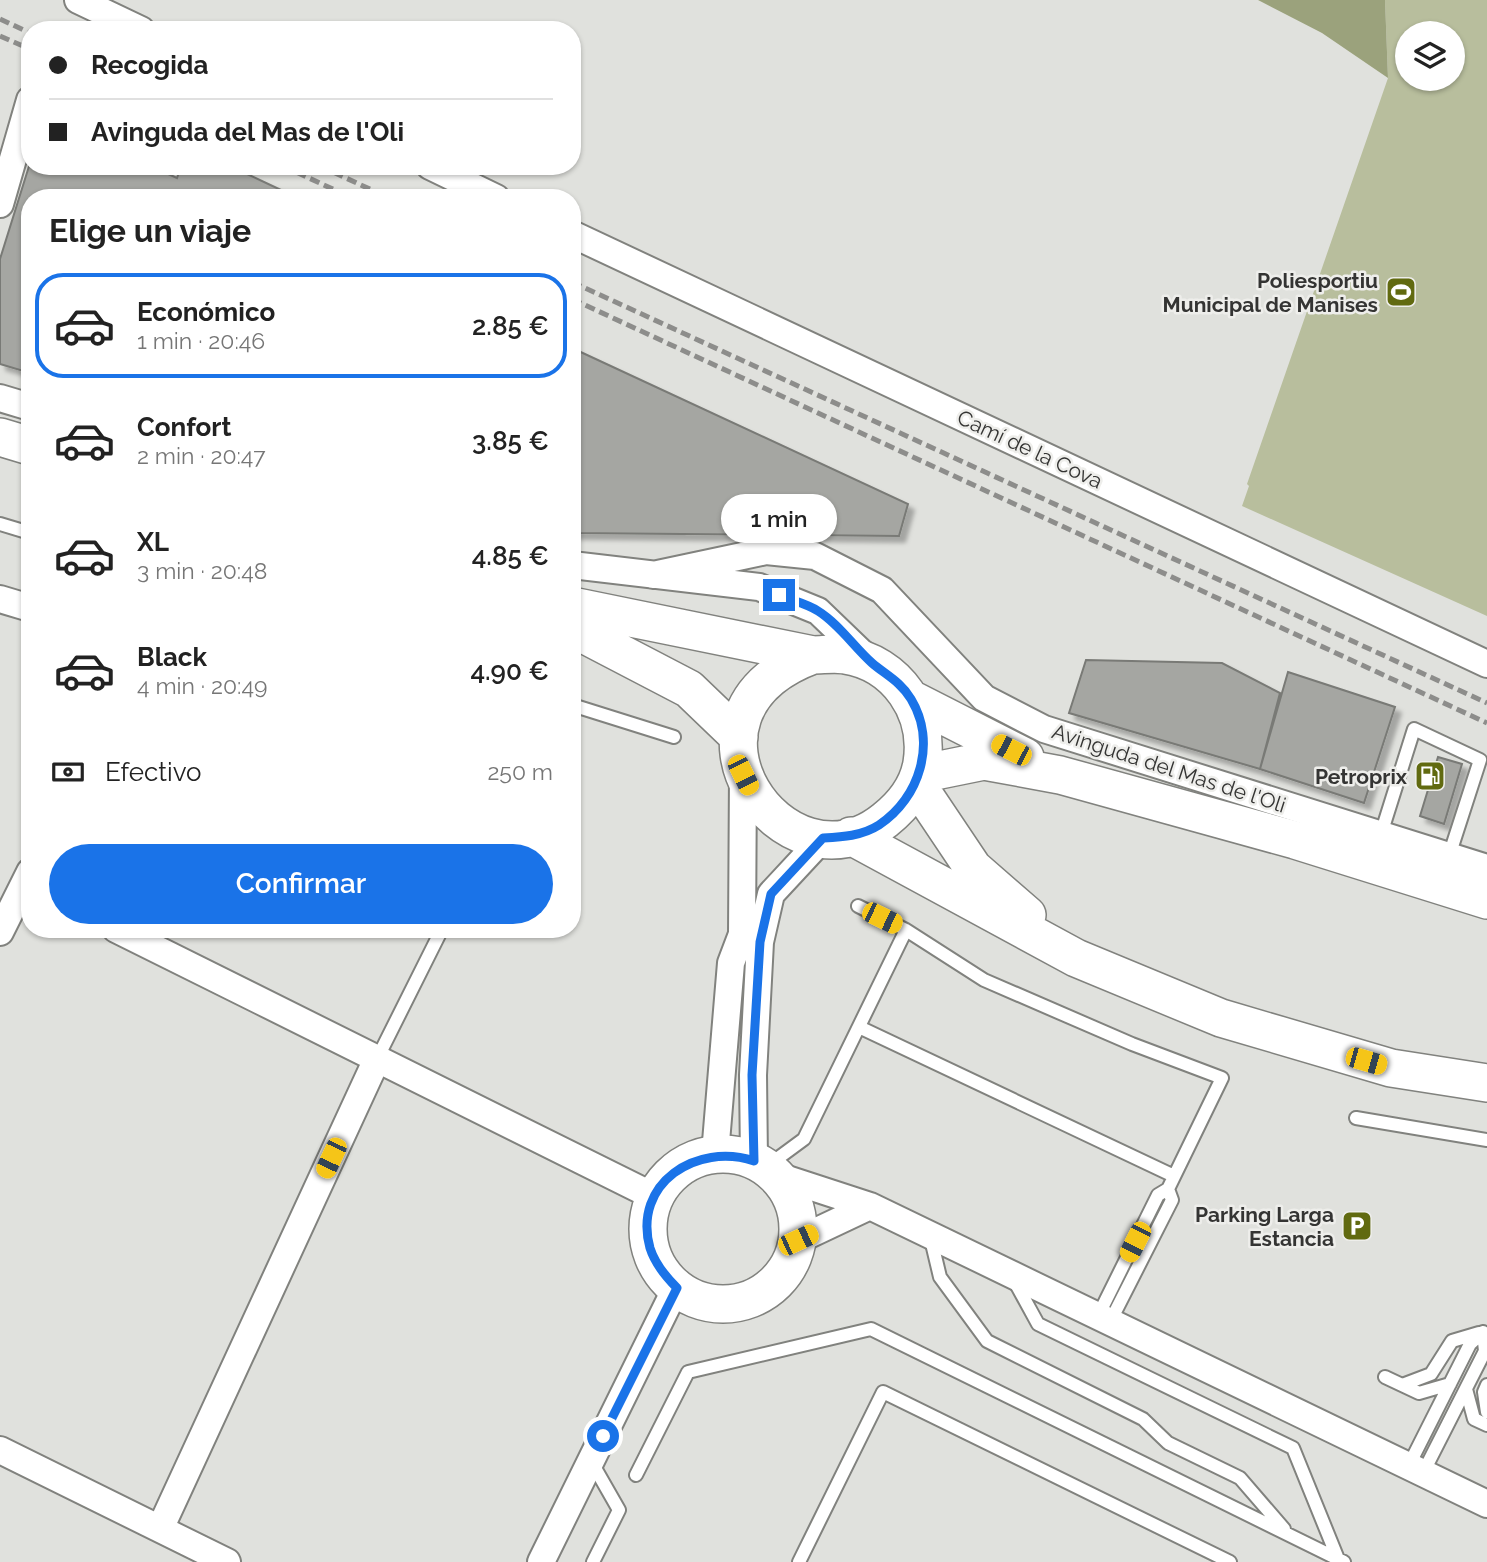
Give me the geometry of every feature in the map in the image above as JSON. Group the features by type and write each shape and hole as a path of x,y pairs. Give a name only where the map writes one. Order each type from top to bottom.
{"main road":[{"path":"0,437 21,443"},
{"path":"581,608 813,655 844,654 873,664 895,679 911,699 923,736 918,778 901,807 878,826 837,837"},
{"path":"581,633 689,689 739,737"},
{"path":"813,655 785,665 762,684 746,709 739,737 743,775 755,799 774,818 797,832 837,837 1076,958 1221,1018 1391,1068 1487,1083"},
{"path":"911,699 1060,775"},
{"path":"918,778 984,761 1060,775 1294,840 1487,900"},
{"path":"918,778 973,868 1076,958"},
{"path":"716,1154 735,1155 765,1168 790,1194 797,1216 798,1240 790,1265 774,1285 751,1299 726,1304 700,1300 677,1288 660,1270 650,1247 648,1222 655,1197 670,1176 691,1161 716,1154"}],"street":[{"path":"78,0 122,21"},
{"path":"0,204 21,131"},
{"path":"449,175 477,189"},
{"name":"Camí de la Cova","path":"581,238 1487,664"},
{"path":"0,398 21,404"},
{"name":"Avinguda del Mas de l'Oli","path":"653,575 766,551 815,556 882,590 984,698 1044,729 1487,868"},
{"name":"Avinguda del Mas de l'Oli","path":"581,566 759,587 818,611 873,664"},
{"path":"0,599 21,605"},
{"path":"716,1154 731,963 742,934 743,775"},
{"path":"837,837 771,894 760,942 752,1075 765,1168 870,1206 1487,1504"},
{"path":"0,933 21,893"},
{"path":"135,938 655,1197"},
{"path":"160,1529 377,1059"},
{"path":"798,1240 870,1206"},
{"path":"541,1562 677,1288"},
{"path":"0,1450 227,1562"}],"lane":[{"path":"0,524 21,530"},
{"path":"581,708 674,737"},
{"path":"1381,834 1414,729 1480,760 1449,856"},
{"path":"858,906 906,930 984,980 1132,1044 1222,1078 1168,1189 1172,1200 1104,1319"},
{"path":"765,1168 804,1139 906,930"},
{"path":"377,1059 438,938"},
{"path":"859,1027 1174,1176"},
{"path":"1356,1118 1487,1140"},
{"path":"930,1235 940,1277 987,1341 1143,1419 1168,1443 1240,1478 1290,1535"},
{"path":"1011,1274 1038,1324 1293,1448 1341,1561"},
{"path":"636,1475 688,1372 871,1329 1341,1561"},
{"path":"1416,1470 1450,1384 1470,1344 1485,1335"},
{"path":"1416,1470 1466,1389 1485,1351 1485,1335"},
{"path":"1402,1385 1431,1374 1452,1341 1485,1335"},
{"path":"1385,1377 1419,1393 1450,1384"},
{"path":"1487,1385 1484,1392 1487,1412"},
{"path":"1466,1389 1474,1419 1487,1425"},
{"path":"802,1561 883,1392 1230,1562"},
{"path":"591,1461 619,1510 593,1562"}],"green space":[{"path":"1258,0 1385,0 1388,78 1322,33"},
{"name":"Poliesportiu Municipal de Manises","path":"1385,0 1487,0 1487,616 1242,506 1249,486 1247,484 1388,78"}],"building":[{"path":"26,175 170,175 177,178 178,175 249,175 279,189 22,189"},
{"path":"21,192 21,370 0,364 0,259"},
{"path":"581,352 908,504 899,536 581,533"},
{"path":"1086,660 1222,663 1280,693 1260,769 1069,713"},
{"path":"1288,672 1395,707 1364,803 1260,769"},
{"path":"1438,757 1462,764 1444,824 1420,816"}],"railway":[{"path":"0,19 21,29"},
{"path":"0,36 21,45"},
{"path":"302,175 333,189"},
{"path":"339,175 370,189"},
{"path":"581,286 1487,703"},
{"path":"581,303 1487,723"}],"place":[{"name":"Poliesportiu Municipal de Manises","path":"1401,292"},
{"name":"Petroprix","path":"1430,776"},
{"name":"Parking Larga Estancia","path":"1357,1226"}],"route":[{"path":"603,1436 677,1288 660,1270 650,1247 648,1222 655,1197 670,1176 691,1161 716,1154 735,1155 754,1161 752,1075 760,942 771,894 823,838 851,836 878,826 901,807 920,774 924,748 921,723 911,699 895,679 873,664 818,611 779,595"}]}
